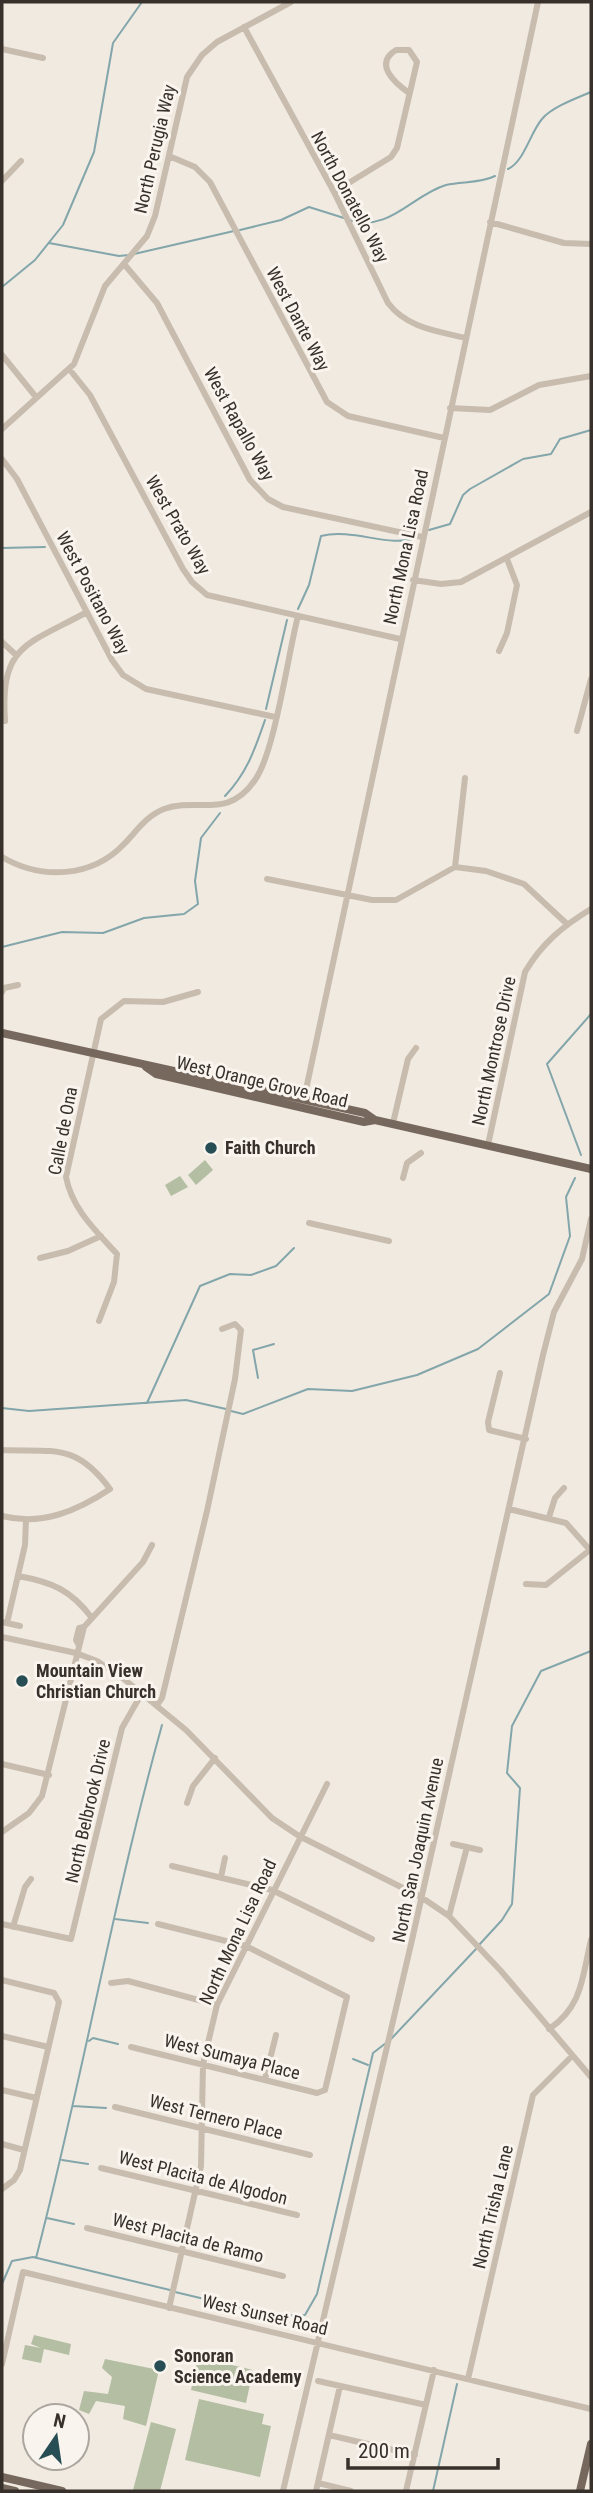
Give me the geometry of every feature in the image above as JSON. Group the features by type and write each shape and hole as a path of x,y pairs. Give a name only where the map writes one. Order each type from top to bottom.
{"main road":[{"name":"West Orange Grove Road","path":"2,1033 365,1113 376,1119 591,1169"},
{"name":"West Orange Grove Road","path":"144,1066 156,1074 302,1108 364,1122 376,1119"},
{"path":"580,2491 591,2444"},
{"path":"2,2477 62,2491"},
{"path":"2,2488 15,2491"}],"street":[{"name":"North Perugia Way","path":"2,429 70,370 78,357 100,294 147,236 170,156 187,77 202,55 217,42 291,2"},
{"name":"North Mona Lisa Road","path":"304,1099 538,2"},
{"name":"North Donatello Way","path":"244,27 334,192 388,303 398,316 426,329 466,338"},
{"path":"2,49 43,58"},
{"path":"334,192 391,157 404,123 417,62 409,50 402,49 391,53 386,68 392,79 409,93"},
{"name":"West Dante Way","path":"170,156 195,167 210,182 327,402 348,416 444,438"},
{"path":"2,181 21,161"},
{"path":"490,222 564,243 591,244"},
{"name":"West Rapallo Way","path":"124,264 158,303 250,480 262,494 283,507 422,537"},
{"path":"2,355 36,397"},
{"name":"West Prato Way","path":"70,370 90,395 192,582 207,595 400,639"},
{"path":"450,408 490,410 539,385 591,376"},
{"name":"West Positano Way","path":"2,459 17,480 117,669 139,686 275,717"},
{"path":"413,580 453,583 507,559 591,512"},
{"path":"499,651 507,633 517,585 507,559"},
{"path":"5,721 3,689 8,666 16,655 33,641 87,612"},
{"path":"2,857 18,867 42,872 72,871 105,860 149,818 165,809 183,806 209,807 228,803 251,786 261,771 298,616"},
{"path":"2,642 16,655"},
{"path":"577,731 591,678"},
{"path":"454,867 465,778"},
{"path":"267,879 372,900 396,900 454,867 486,871 524,884 567,924"},
{"name":"North Montrose Drive","path":"488,1145 525,972 539,948 567,924 591,909"},
{"path":"2,992 4,988 18,985"},
{"name":"Calle de Ona","path":"99,1321 109,1301 117,1268 117,1254 79,1210 69,1193 66,1177 100,1019 124,1000 163,1002 198,992"},
{"path":"393,1123 408,1059 416,1048"},
{"path":"403,1178 407,1163 421,1153"},
{"name":"North San Joaquin Avenue","path":"284,2491 554,1312 582,1259 591,1219"},
{"path":"309,1223 389,1241"},
{"path":"40,1258 68,1251 101,1236"},
{"path":"157,1705 162,1698 235,1379 241,1330 235,1324 222,1329"},
{"path":"500,1373 488,1422 489,1430 526,1439"},
{"path":"2,1450 72,1454 94,1468 110,1489 77,1509 55,1517 26,1520 2,1516"},
{"path":"549,1517 555,1497 564,1489"},
{"path":"509,1509 549,1517 573,1529 591,1550 545,1585 526,1584"},
{"path":"20,1626 4,1623 18,1576 26,1520"},
{"path":"2,1832 33,1809 49,1775 78,1649 76,1640 79,1628 84,1627 144,1562 152,1545"},
{"path":"18,1576 66,1590 92,1618"},
{"path":"2,1637 78,1649 157,1705 215,1758 272,1818 299,1836 421,1897 449,1916 501,1971 591,2077"},
{"name":"North Belbrook Drive","path":"13,1927 72,1941 122,1728 142,1693"},
{"path":"187,1803 192,1786 215,1758"},
{"path":"2,1764 49,1775"},
{"name":"North Mona Lisa Road","path":"169,2308 196,2192 204,2130 203,2064 217,2005 327,1784"},
{"path":"33,1809 40,1817"},
{"path":"453,1844 480,1850"},
{"path":"449,1916 467,1847"},
{"path":"221,1877 225,1858"},
{"path":"172,1866 272,1890 372,1939"},
{"path":"2,1924 13,1927 31,1879"},
{"path":"158,1924 246,1946"},
{"path":"549,2029 569,2013 577,2001 591,1940"},
{"name":"West Sumaya Place","path":"131,2047 317,2093 327,2092 349,1996 246,1946"},
{"path":"2,1980 59,1994 20,2170 4,2188"},
{"path":"111,1983 128,1981 217,2005"},
{"path":"265,2080 276,2035"},
{"path":"2,2036 48,2047"},
{"name":"North Trisha Lane","path":"468,2379 533,2095 572,2056"},
{"path":"2,2090 36,2098"},
{"name":"West Ternero Place","path":"116,2107 310,2155"},
{"path":"2,2144 24,2150"},
{"name":"West Placita de Algodon","path":"102,2168 297,2215"},
{"name":"West Placita de Ramo","path":"87,2228 283,2276"},
{"name":"West Sunset Road","path":"2,2364 23,2272 591,2409"},
{"path":"406,2491 434,2370"},
{"path":"318,2381 426,2405"},
{"path":"340,2386 317,2487 351,2491"},
{"path":"329,2435 415,2455"}],"green space":[{"path":"205,1160 213,1170 196,1185 188,1175"},
{"path":"180,1176 188,1187 171,1196 165,1185"},
{"path":"34,2335 71,2344 69,2355 44,2349 41,2363 22,2359 25,2345 41,2348 31,2344"},
{"path":"198,2357 253,2370 246,2403 191,2390"},
{"path":"105,2359 159,2370 146,2426 123,2419 125,2406 96,2401 91,2410 91,2402 81,2402 84,2391 108,2394 112,2377 102,2368"},
{"path":"199,2399 264,2414 262,2424 271,2426 260,2477 185,2460"},
{"path":"151,2422 176,2429 160,2491 133,2490"}],"waterway":[{"path":"2,287 35,260 63,225 94,152 113,43 142,2"},
{"path":"508,169 523,154 546,115 591,92"},
{"path":"349,220 363,223 376,221 446,185 495,176"},
{"path":"240,230 281,220 309,207 344,218"},
{"path":"134,254 234,231"},
{"path":"49,243 119,256 129,255"},
{"path":"429,530 450,524 463,495 470,489 523,459 551,454 560,439 591,430"},
{"path":"298,609 309,585 321,536 346,534 394,541 415,538"},
{"path":"2,548 45,547"},
{"path":"266,709 287,620"},
{"path":"225,796 245,769 265,720"},
{"path":"2,947 62,932 103,933 144,918 184,914 198,904 195,881 201,838 220,813"},
{"path":"581,1155 547,1064 591,1014"},
{"path":"231,1411 243,1414 308,1389 352,1391 417,1375 478,1349 549,1294 570,1236 566,1197 575,1178"},
{"path":"147,1403 200,1286 230,1274 251,1275 276,1266 294,1248"},
{"path":"258,1378 253,1350 274,1344"},
{"path":"2,1408 29,1411 186,1400 226,1409"},
{"path":"479,1945 502,1920 512,1904 520,1788 507,1773 512,1726 541,1671 591,1651"},
{"path":"36,2258 128,1858 162,1725"},
{"path":"115,1919 148,1923"},
{"path":"391,2039 476,1949"},
{"path":"89,2041 93,2038 118,2044"},
{"path":"175,2292 276,2316 305,2315 317,2294 373,2053 386,2043"},
{"path":"353,2059 368,2065"},
{"path":"73,2106 106,2108"},
{"path":"62,2160 88,2164"},
{"path":"47,2218 74,2224"},
{"path":"2,2284 12,2261 33,2257 170,2290"},
{"path":"433,2491 457,2384"}],"place":[{"name":"Faith Church","path":"211,1148"},
{"name":"Mountain View Christian Church","path":"22,1681"},
{"name":"Sonoran Science Academy","path":"160,2366"}]}
